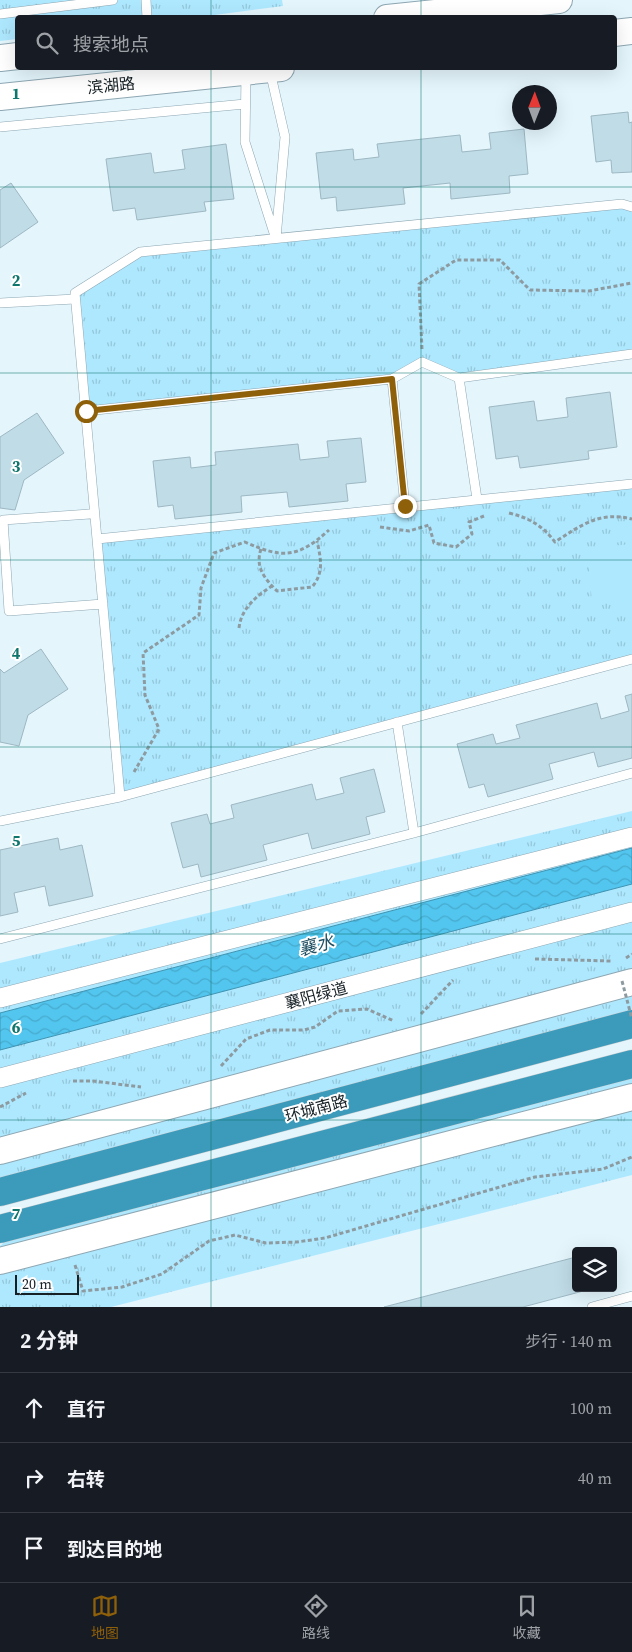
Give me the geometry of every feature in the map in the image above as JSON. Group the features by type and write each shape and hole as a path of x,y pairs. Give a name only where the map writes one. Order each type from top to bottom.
{"highway":[{"name":"环城南路","path":"0,1192 632,1024"},
{"path":"0,1229 632,1064"}],"street":[{"path":"397,15 423,7 559,0"},
{"path":"617,33 632,31"},
{"path":"0,58 15,56"},
{"name":"滨湖路","path":"0,97 256,70"},
{"path":"0,998 632,837"},
{"name":"襄阳绿道","path":"0,1078 632,912"},
{"path":"0,1151 626,974"},
{"path":"0,1261 632,1097"},
{"path":"0,1246 27,1222"}],"lane":[{"path":"0,14 113,0"},
{"path":"146,0 147,15"},
{"path":"265,70 245,104 245,142 276,238"},
{"path":"266,70 285,137 276,238"},
{"path":"0,127 245,104"},
{"path":"120,797 75,292 140,252 627,203 632,207"},
{"path":"0,303 76,299"},
{"path":"86,411 392,379 422,362 459,378 632,354"},
{"path":"459,378 477,499"},
{"path":"392,379 405,506"},
{"path":"97,539 632,484"},
{"path":"90,514 3,520 9,611 103,604"},
{"path":"0,821 120,797 632,659"},
{"path":"397,722 414,833"},
{"path":"0,939 414,833 632,773"},
{"path":"592,1307 632,1296"}],"path":[{"path":"422,362 419,284 456,260 500,260 530,290 589,292 632,283"},
{"path":"506,512 529,518 547,531 555,542 582,524 615,515 632,519"},
{"path":"376,526 408,531 429,524 434,544 456,548 472,534 470,522 491,513"},
{"path":"120,797 158,729 144,695 142,653 199,615 201,588 214,553 245,542 261,549 295,554 317,542 330,530"},
{"path":"261,549 258,559 262,575 277,591 312,587 320,578 321,558 317,542"},
{"path":"239,628 240,618 249,604 272,586"},
{"path":"632,954 626,974 632,1019"},
{"path":"529,959 616,961"},
{"path":"415,1018 460,975"},
{"path":"214,1073 246,1039 270,1030 304,1030 315,1027 338,1011 367,1009 392,1021 401,1020"},
{"path":"65,1081 93,1080 126,1087 144,1087"},
{"path":"0,1107 31,1092"},
{"path":"69,1243 83,1291 122,1287 162,1274 210,1241 235,1235 266,1243 297,1242 325,1238 535,1177 603,1169 632,1157"}],"green space":[{"path":"0,0 282,0 283,6 215,15 15,15 15,39 0,41"},
{"path":"632,207 632,354 459,378 422,362 392,379 86,411 75,293 140,252"},
{"path":"632,484 632,659 120,797 97,539"},
{"path":"632,544 632,598 592,602 587,548"},
{"path":"632,811 632,1024 0,1192 0,963"},
{"path":"632,1064 632,1175 111,1307 0,1307 0,1246 27,1222"}],"water":[{"name":"襄水","path":"632,848 632,884 0,1050 0,1013"}],"building":[{"path":"628,112 629,123 632,122 632,172 612,173 611,160 596,162 591,116"},
{"path":"524,130 528,174 509,176 510,193 451,199 450,183 403,188 405,204 337,211 336,197 321,199 316,153 353,149 354,160 379,157 377,144 460,135 462,152 491,149 489,133"},
{"path":"226,144 234,199 204,202 206,211 137,220 135,208 113,211 106,159 151,153 154,173 185,169 182,150"},
{"path":"11,183 38,222 0,248 0,190"},
{"path":"610,392 617,447 588,451 589,459 520,468 518,456 496,459 489,407 534,401 537,421 568,417 566,398"},
{"path":"37,413 64,453 24,480 15,510 0,508 0,437"},
{"path":"361,438 366,482 346,484 348,501 289,507 287,492 241,496 242,512 175,519 173,505 158,507 153,461 190,457 191,468 216,465 215,452 298,444 300,460 329,457 327,441"},
{"path":"41,649 68,689 28,715 19,746 0,742 0,669 4,673"},
{"path":"632,694 632,758 598,767 594,752 549,764 553,779 488,797 484,784 469,788 457,744 493,734 496,744 520,738 516,725 597,703 601,719 629,711 625,696"},
{"path":"374,769 385,812 366,817 370,834 312,849 308,833 263,845 267,860 201,877 198,864 183,868 171,823 207,814 210,824 234,818 231,805 312,784 316,800 344,793 340,778"},
{"path":"58,838 60,850 82,845 93,896 49,906 45,886 14,893 18,912 0,916 0,850"},
{"path":"572,1258 572,1292 579,1292 523,1307 384,1307"}],"route":[{"path":"86,411 392,379 405,506"}]}
